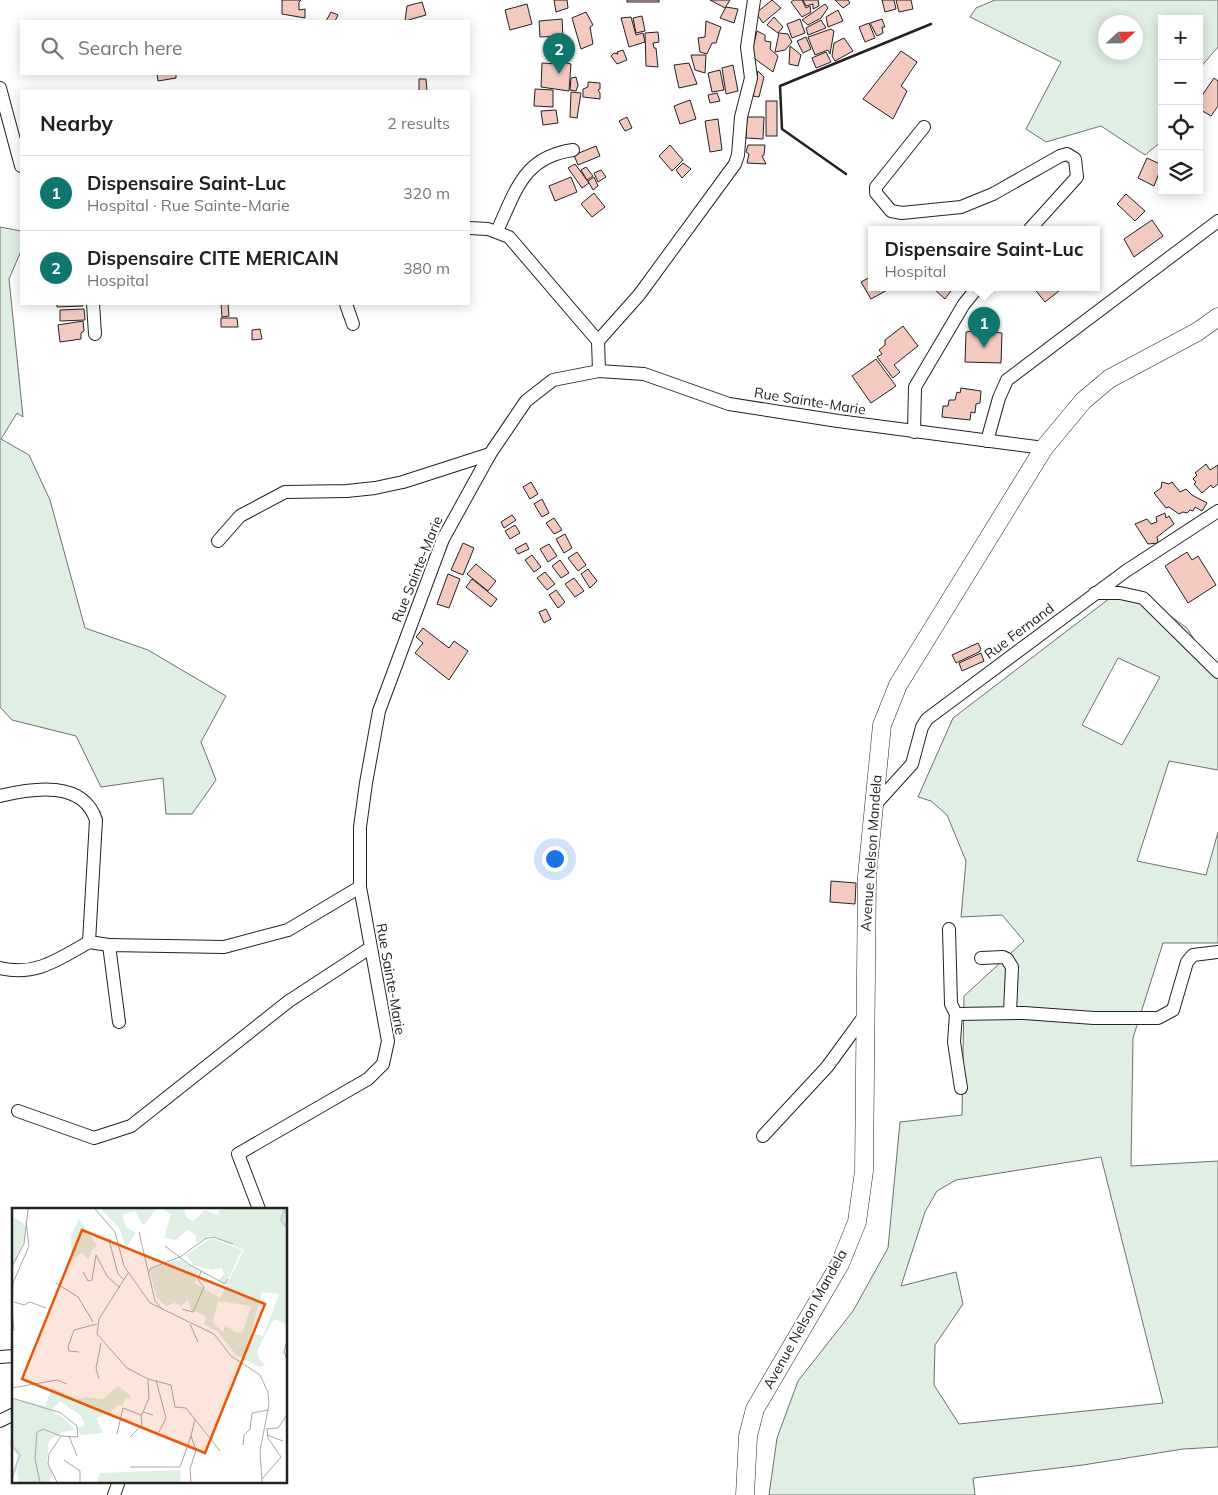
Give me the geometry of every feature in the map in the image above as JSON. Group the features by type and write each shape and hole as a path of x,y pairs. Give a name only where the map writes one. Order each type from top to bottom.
{"street":[{"path":"598,341 639,295 735,164 738,155 741,117 751,78 747,47 754,0"},
{"path":"0,88 20,162"},
{"path":"924,127 876,187 876,193 891,210 902,213 961,207 993,194 1060,156 1067,154 1075,159 1077,177 1033,226"},
{"path":"497,231 522,180 532,167 545,157 573,150"},
{"path":"987,441 999,398 1007,380 1218,221"},
{"path":"470,228 497,231 509,237 598,341 599,371"},
{"path":"914,432 916,387 964,304 975,291"},
{"path":"93,305 95,334"},
{"path":"346,305 353,324"},
{"name":"Avenue Nelson Mandela","path":"745,1495 748,1436 755,1409 840,1264 857,1222 864,1171 868,876 882,725 898,685 1044,448 1083,401 1109,379 1197,332 1218,317"},
{"name":"Rue Sainte-Marie","path":"259,1208 238,1154 362,1082 383,1064 388,1041 360,887 360,827 379,711 443,539 490,454 526,401 553,380 599,371 644,374 729,404 914,432 1044,448"},
{"path":"218,541 240,516 285,492 347,492 375,488 403,482 490,454"},
{"name":"Rue Fernand","path":"874,806 912,764 922,727 927,719 1095,593 1218,511"},
{"path":"1095,593 1120,593 1143,598 1218,672"},
{"path":"0,796 20,791 70,792 83,798 92,810 96,820 89,942"},
{"path":"0,968 17,972 45,966 89,942 109,946 224,947 288,930 360,887"},
{"path":"949,929 952,1004 956,1014 954,1042 961,1088"},
{"path":"109,946 119,1022"},
{"path":"18,1111 94,1138 131,1126 289,1001 370,948"},
{"path":"956,1014 1010,1013 1158,1018 1173,1010 1187,962 1193,955 1218,952"},
{"path":"981,958 1002,957 1010,962 1012,967 1010,1013"},
{"path":"763,1136 827,1067 865,1015"},
{"path":"0,1421 12,1415"},
{"path":"114,1495 119,1482"}],"green space":[{"path":"995,0 1218,0 1218,47 1203,64 1203,15 1158,15 1158,144 1145,155 1101,126 1046,142 1026,129 1061,62 970,17 976,8"},
{"path":"0,227 20,231 20,253 9,279 23,417 17,413 1,439 29,455 50,500 85,628 148,650 226,696 201,742 216,780 192,814 166,814 163,778 101,787 76,736 12,720 0,707"},
{"path":"1110,598 1148,600 1187,628 1218,678 1218,770 1169,761 1137,861 1206,875 1218,832 1218,943 1163,943 1133,1038 1131,1166 1218,1161 1218,1447 1183,1449 1083,1465 973,1478 975,1495 769,1495 777,1438 798,1381 853,1311 888,1248 900,1122 962,1115 964,996 1024,941 1002,915 961,917 966,861 947,815 931,801 918,797 953,718","holes":["1118,658 1160,677 1122,745 1082,725","1101,1157 1163,1403 959,1424 934,1385 935,1345 963,1304 956,1272 901,1286 925,1212 937,1191 956,1180"]}],"building":[{"path":"282,0 301,0 299,2 299,10 305,9 305,18 282,14"},
{"path":"554,0 567,0 568,8 556,12"},
{"path":"627,0 659,0 659,2 627,2"},
{"path":"710,0 730,0 725,8"},
{"path":"772,0 781,8 763,23 756,13"},
{"path":"802,0 806,8 810,6 811,12 802,17 791,2"},
{"path":"803,0 818,0 819,6 813,9 813,4 806,6"},
{"path":"835,0 848,0 850,3 843,8"},
{"path":"882,0 894,0 896,9 885,12"},
{"path":"896,0 911,0 913,9 899,12"},
{"path":"422,2 426,15 405,20 407,6"},
{"path":"527,4 532,24 510,30 505,10"},
{"path":"825,4 828,8 821,18 808,25 802,20"},
{"path":"726,7 738,9 734,23 720,18"},
{"path":"838,10 843,21 828,27 826,17"},
{"path":"331,12 338,15 336,20 327,20"},
{"path":"586,12 593,25 590,27 593,44 581,49 572,18"},
{"path":"642,16 645,31 636,33 633,18"},
{"path":"631,17 636,35 643,33 645,42 629,47 621,18"},
{"path":"774,17 783,27 778,33 767,25"},
{"path":"562,19 563,36 540,37 539,21"},
{"path":"800,19 805,33 792,38 787,24"},
{"path":"882,19 885,27 882,27 883,33 877,36 870,23"},
{"path":"821,20 826,28 808,35 806,28"},
{"path":"706,21 721,27 716,43 712,43 707,54 700,52 698,38 705,37"},
{"path":"869,23 875,38 865,42 859,27"},
{"path":"831,29 834,31 830,54 828,50 815,55 808,37"},
{"path":"757,31 765,35 765,41 771,42 770,49 778,56 773,72 751,56"},
{"path":"658,32 659,42 653,43 654,48 656,48 658,67 646,66 645,33"},
{"path":"779,33 788,34 792,42 785,50 775,52"},
{"path":"806,37 811,49 803,53 797,41"},
{"path":"844,38 853,51 835,61 832,56 834,43"},
{"path":"790,46 801,55 798,66 789,64"},
{"path":"623,50 627,60 617,64 611,56"},
{"path":"901,51 917,62 901,86 907,91 893,119 863,99"},
{"path":"826,52 831,62 816,68 812,58"},
{"path":"691,55 706,55 705,73 695,70"},
{"path":"558,61 571,64 569,91 541,87 542,63 557,64"},
{"path":"689,63 697,84 679,88 674,65"},
{"path":"733,65 738,91 726,94 722,68"},
{"path":"720,70 724,90 712,92 708,73"},
{"path":"758,71 764,77 759,97 753,96"},
{"path":"157,75 176,75 176,78 158,81"},
{"path":"576,77 578,85 576,91 570,90 571,78"},
{"path":"1214,78 1218,81 1218,106 1211,116 1203,111 1203,94"},
{"path":"419,79 426,79 427,90 419,90"},
{"path":"588,82 600,83 600,89 598,90 600,99 583,97 583,89 588,87"},
{"path":"535,89 553,90 553,107 534,106"},
{"path":"571,92 581,93 577,118 570,117"},
{"path":"717,93 720,101 710,103 708,95"},
{"path":"690,100 696,119 680,124 674,106"},
{"path":"766,101 777,101 777,136 766,136"},
{"path":"556,110 558,123 543,125 541,111"},
{"path":"627,117 632,128 625,131 619,121"},
{"path":"747,117 764,117 763,139 746,138"},
{"path":"718,119 722,150 710,152 705,121"},
{"path":"670,145 683,160 672,171 659,156"},
{"path":"748,145 765,145 764,155 762,156 766,164 747,163 749,154 746,152"},
{"path":"596,146 600,156 578,165 574,155"},
{"path":"1147,158 1158,163 1158,176 1154,186 1138,178"},
{"path":"683,163 691,169 682,178 676,170"},
{"path":"575,164 589,183 582,188 568,168"},
{"path":"586,167 593,176 587,180 581,170"},
{"path":"601,170 606,177 598,182 594,173"},
{"path":"571,177 577,192 555,201 549,186"},
{"path":"594,177 598,186 593,190 588,181"},
{"path":"594,193 605,207 592,217 581,204"},
{"path":"1126,194 1145,211 1135,221 1117,204"},
{"path":"1152,220 1163,236 1134,257 1124,239"},
{"path":"868,278 868,291 886,291 871,299 861,282"},
{"path":"936,291 951,291 945,299"},
{"path":"1036,291 1059,291 1045,302"},
{"path":"57,305 83,306 57,307"},
{"path":"221,305 228,305 229,316 222,317"},
{"path":"84,309 85,320 60,321 60,310"},
{"path":"221,318 237,318 238,327 221,327"},
{"path":"83,321 84,331 81,333 81,339 60,342 58,325"},
{"path":"903,326 918,346 894,365 900,372 893,378 877,357 882,354 879,350 885,345 885,340"},
{"path":"260,329 262,339 252,340 252,330"},
{"path":"978,330 1002,333 1001,363 965,362 966,332"},
{"path":"876,359 896,386 871,403 852,376"},
{"path":"961,388 981,391 980,403 976,404 975,413 971,412 970,420 942,417 943,406 948,406 949,400 955,400 957,392 960,393"},
{"path":"1206,464 1210,470 1218,465 1218,484 1213,488 1211,485 1202,493 1194,484 1196,482 1193,479 1197,475 1195,473"},
{"path":"531,482 538,494 530,499 523,487"},
{"path":"1162,482 1169,484 1172,482 1180,492 1186,489 1192,495 1207,503 1202,511 1195,507 1193,511 1190,510 1187,513 1179,514 1169,507 1166,508 1154,493 1161,488"},
{"path":"542,499 549,513 542,517 534,504"},
{"path":"1165,513 1166,518 1169,516 1174,524 1157,537 1158,543 1148,544 1135,524 1147,519 1151,524 1157,522 1156,517"},
{"path":"512,515 516,520 504,528 501,522"},
{"path":"554,518 562,530 554,534 546,523"},
{"path":"515,525 520,533 510,539 505,531"},
{"path":"565,534 572,548 564,553 556,539"},
{"path":"463,543 474,548 463,575 451,570"},
{"path":"526,543 529,549 518,554 515,549"},
{"path":"549,544 557,556 548,562 540,549"},
{"path":"577,552 586,565 578,571 568,558"},
{"path":"1187,552 1192,560 1198,556 1216,585 1188,603 1165,566"},
{"path":"532,555 541,567 534,572 525,560"},
{"path":"560,560 569,573 561,578 552,566"},
{"path":"476,564 496,581 488,591 467,574"},
{"path":"588,569 597,581 590,588 581,574"},
{"path":"545,572 555,584 547,590 537,578"},
{"path":"448,574 460,579 449,608 437,604"},
{"path":"574,578 584,591 575,597 565,584"},
{"path":"472,579 497,599 491,607 466,587"},
{"path":"556,590 565,602 558,608 549,595"},
{"path":"546,609 551,619 544,623 539,612"},
{"path":"423,628 449,648 454,641 468,651 449,680 415,653 423,643 416,637"},
{"path":"978,643 981,649 979,652 956,663 952,655"},
{"path":"981,653 984,661 962,671 959,663"},
{"path":"831,881 856,883 855,904 830,902"}],"wall":[{"path":"846,174 782,129 780,86 931,24"}],"place":[{"name":"Dispensaire CITE MERICAIN","path":"559,74"},
{"name":"Dispensaire Saint-Luc","path":"984,348"}]}
